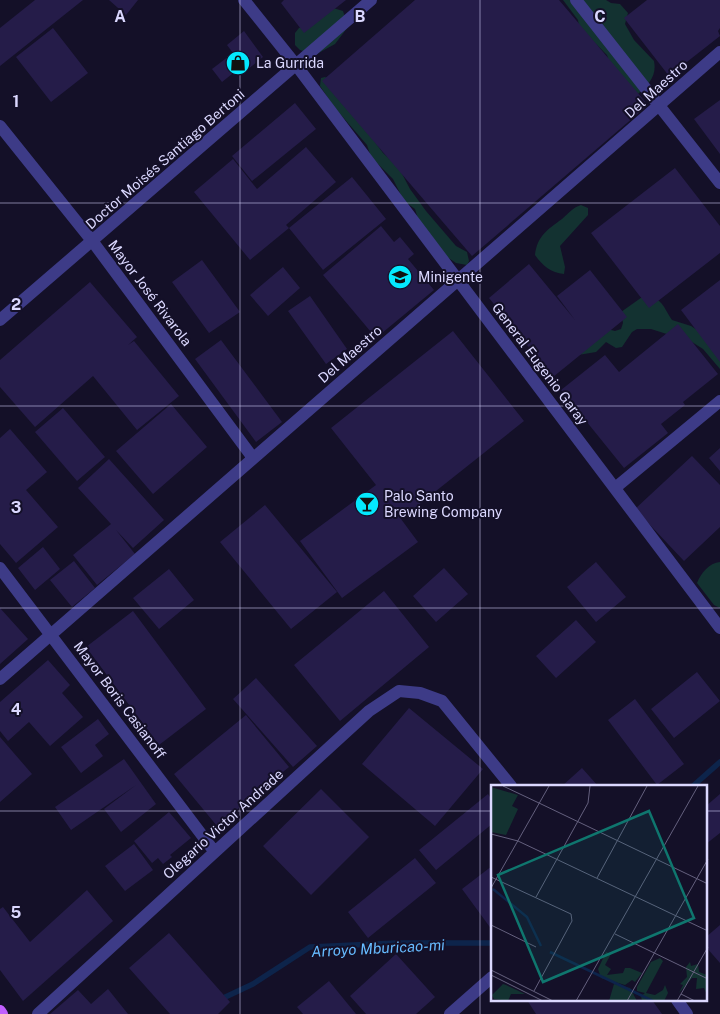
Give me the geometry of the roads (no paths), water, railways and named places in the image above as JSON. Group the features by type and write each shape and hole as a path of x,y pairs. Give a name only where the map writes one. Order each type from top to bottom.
{"street":[{"name":"General Eugenio Garay","path":"244,0 296,65 720,628"},
{"name":"Doctor Moisés Santiago Bertoni","path":"0,320 93,242 371,0"},
{"path":"576,0 720,183"},
{"name":"Del Maestro","path":"0,679 51,632 659,107 720,52"},
{"name":"Mayor José Rivarola","path":"0,126 93,242 253,458"},
{"path":"615,488 720,401"},
{"name":"Mayor Boris Casianoff","path":"0,568 51,632 214,851"},
{"name":"Olegario Victor Andrade","path":"38,1014 369,711 399,691 420,693 442,701 510,785"},
{"path":"452,1013 491,977"},
{"path":"679,1002 688,1014"}],"waterway":[{"name":"Arroyo Mburicao-mi","path":"694,785 720,762"},
{"name":"Arroyo Mburicao-mi","path":"219,1000 253,984 310,947 397,943 491,943"}],"place":[{"name":"La Gurrida","path":"238,63"},
{"name":"Minigente","path":"400,277"},
{"name":"Palo Santo Brewing Company","path":"367,504"}]}
